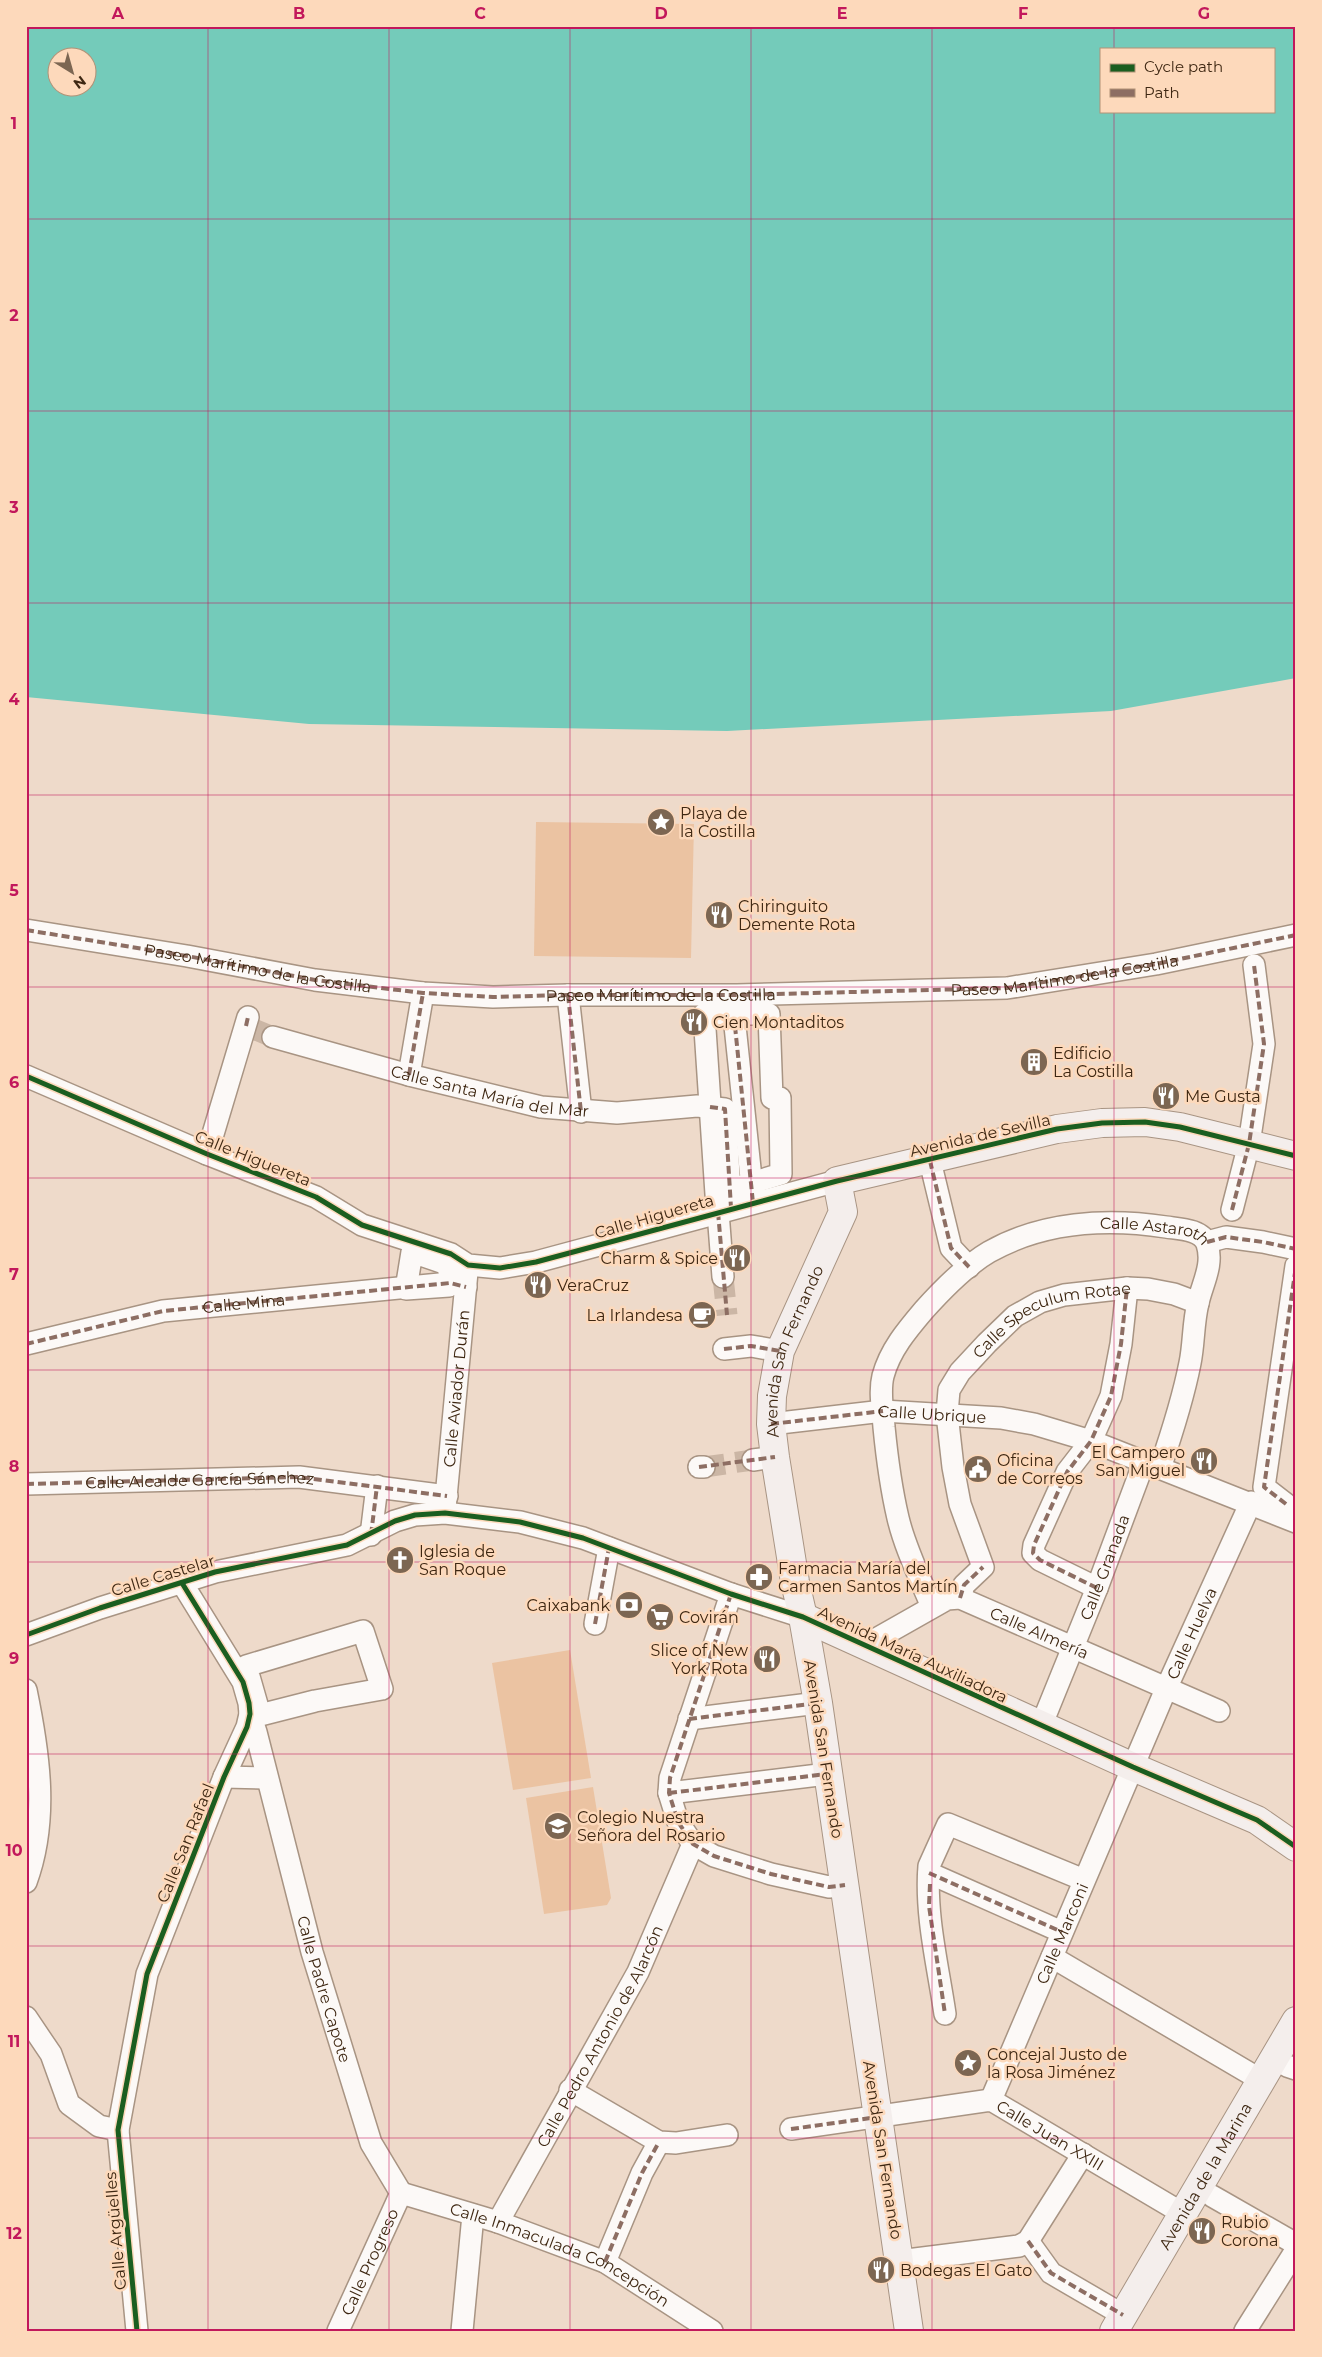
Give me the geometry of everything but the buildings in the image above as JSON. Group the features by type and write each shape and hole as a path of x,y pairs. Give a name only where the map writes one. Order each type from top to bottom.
{"street":[{"name":"Paseo Marítimo de la Costilla","path":"26,930 315,980 423,993 494,997 737,995 1007,988 1146,965 1296,935"},
{"path":"1232,1210 1249,1144 1264,1044 1254,965"},
{"path":"409,1076 423,993"},
{"path":"568,995 581,1112"},
{"path":"723,1277 726,1204 716,1194 704,1014 770,1014 772,1098 780,1098 781,1174 752,1193 735,1026"},
{"path":"207,1154 248,1024"},
{"name":"Calle Santa María del Mar","path":"274,1037 409,1076 541,1107 581,1112 617,1113 697,1106 710,1107"},
{"name":"Calle Higuereta","path":"26,1076 207,1154 316,1197 362,1225 451,1254 468,1265 500,1268 536,1262 726,1204 752,1193"},
{"name":"Avenida de Sevilla","path":"752,1193 837,1181 930,1161 1057,1129 1102,1123 1145,1122 1171,1126 1296,1156"},
{"path":"930,1161 950,1248 969,1267"},
{"name":"Avenida San Fernando","path":"837,1181 844,1212 780,1351 772,1396 771,1424 764,1459 795,1582 818,1702 909,2331"},
{"name":"Calle Astaroth","path":"932,1607 913,1564 898,1520 889,1473 882,1378 888,1357 909,1328 930,1304 969,1267 986,1254 1014,1240 1047,1229 1091,1223 1135,1222 1187,1230 1200,1234 1207,1242 1210,1260 1198,1303 1190,1362 1180,1411 1152,1465"},
{"path":"1207,1242 1226,1237 1263,1242 1296,1250"},
{"path":"406,1287 412,1252 446,1264 450,1275 458,1285"},
{"name":"Calle Aviador Durán","path":"445,1501 458,1285 468,1265"},
{"path":"1289,1509 1264,1487 1296,1266"},
{"name":"Calle Mina","path":"26,1344 163,1311 406,1287 458,1285"},
{"path":"1097,1588 1040,1560 1033,1553 1034,1545 1067,1472 1091,1441 1111,1396 1121,1344 1127,1288"},
{"name":"Calle Speculum Rotae","path":"960,1598 964,1585 983,1567 960,1504 953,1467 947,1414 948,1390 960,1372 1015,1316 1040,1302 1064,1294 1127,1288 1165,1292 1198,1303"},
{"path":"724,1349 751,1346 780,1351"},
{"name":"Calle Ubrique","path":"771,1424 883,1411 1001,1418 1034,1424 1091,1441 1251,1502 1289,1509"},
{"name":"Calle Granada","path":"1042,1726 1097,1588 1152,1465"},
{"path":"370,1533 367,1532 374,1486 379,1476 439,1487 443,1490 445,1501"},
{"name":"Calle Alcalde García Sánchez","path":"26,1484 299,1477 374,1486"},
{"name":"Calle Castelar","path":"26,1635 100,1608 224,1570 348,1545 370,1533 382,1522 415,1510 440,1510 445,1501"},
{"name":"Avenida María Auxiliadora","path":"445,1501 583,1538 731,1594 803,1618 1133,1767 1257,1820 1296,1847"},
{"name":"Calle Huelva","path":"1133,1767 1166,1689 1251,1502"},
{"path":"595,1624 609,1548"},
{"path":"182,1582 242,1682 255,1715"},
{"path":"731,1594 670,1778 669,1793 678,1822 693,1844 714,1856 771,1874 829,1887 845,1885"},
{"path":"864,1646 948,1598 960,1598"},
{"name":"Calle Almería","path":"960,1598 1219,1711"},
{"path":"363,1631 382,1689 315,1701 255,1715 246,1666 363,1631"},
{"path":"26,1690 36,1736 40,1777 39,1827 26,1882"},
{"path":"689,1719 818,1702"},
{"name":"Calle San Rafael","path":"118,2130 146,1974 224,1778 255,1715"},
{"name":"Calle Padre Capote","path":"255,1715 256,1732 266,1778 312,1952 371,2143 401,2193"},
{"name":"Calle Marconi","path":"991,2100 1133,1767"},
{"path":"669,1793 827,1774"},
{"path":"224,1778 266,1778"},
{"path":"945,2014 929,1906 929,1866 948,1824 1084,1880"},
{"name":"Calle Pedro Antonio de Alarcón","path":"498,2222 570,2090 638,1972 693,1844"},
{"path":"929,1879 1062,1932"},
{"path":"1052,1957 1261,2080"},
{"path":"26,2017 50,2054 69,2104 99,2126 118,2130"},
{"name":"Avenida de la Marina","path":"1124,2325 1182,2213 1296,2020"},
{"name":"Avenida de la Marina","path":"1124,2325 1212,2196 1293,2062"},
{"path":"570,2090 659,2142 676,2143 727,2135"},
{"name":"Calle Juan XXIII","path":"791,2129 991,2100 1182,2213"},
{"name":"Calle Argüelles","path":"118,2130 137,2331"},
{"path":"605,2262 642,2173 659,2142"},
{"path":"899,2261 1019,2246 1028,2241 1083,2154"},
{"name":"Calle Inmaculada Concepción","path":"401,2193 498,2222 605,2262 712,2331"},
{"name":"Calle Progreso","path":"338,2331 401,2193"},
{"path":"1212,2196 1296,2244"},
{"path":"462,2331 473,2215"},
{"path":"1028,2241 1051,2273 1124,2325"},
{"path":"1245,2331 1296,2250"}],"shaded area":[{"path":"536,822 694,824 691,958 534,956"},
{"path":"570,1650 591,1778 513,1790 492,1663"},
{"path":"593,1787 611,1898 607,1905 544,1914 526,1798"}],"water":[{"path":"26,26 1296,26 1296,678 1111,711 727,731 309,724 26,697"}],"tunnel":[{"path":"251,1028 273,1037"},
{"path":"723,1277 727,1315"},
{"path":"704,1467 753,1460"}],"marked path":[{"path":"26,930 187,956 315,980 423,993 493,997 737,995 1007,988 1156,964 1296,935"},
{"path":"1232,1210 1249,1144 1264,1044 1254,965"},
{"path":"409,1075 423,993"},
{"path":"568,995 581,1112"},
{"path":"246,1026 248,1017"},
{"path":"735,1026 753,1203"},
{"path":"710,1107 725,1109 731,1208"},
{"path":"930,1161 951,1248 969,1267"},
{"path":"718,1212 727,1315"},
{"path":"1207,1242 1226,1237 1296,1249"},
{"path":"1286,1504 1264,1487 1296,1266"},
{"path":"26,1344 163,1311 450,1283 466,1287"},
{"path":"1097,1588 1040,1560 1033,1553 1034,1545 1067,1472 1091,1441 1111,1396 1121,1344 1127,1288"},
{"path":"724,1349 751,1346 780,1351"},
{"path":"771,1424 883,1411"},
{"path":"699,1467 775,1457"},
{"path":"26,1484 299,1477 447,1496"},
{"path":"371,1535 377,1486"},
{"path":"595,1624 609,1548"},
{"path":"960,1598 964,1585 983,1567"},
{"path":"731,1594 670,1778 669,1793 678,1822 693,1844 714,1856 771,1874 829,1887 845,1885"},
{"path":"689,1719 818,1703"},
{"path":"669,1793 827,1774"},
{"path":"929,1873 1062,1932"},
{"path":"930,1884 929,1906 945,2014"},
{"path":"791,2129 878,2117"},
{"path":"605,2262 642,2173 659,2142"},
{"path":"1028,2241 1051,2273 1123,2315"}],"cycle path":[{"path":"26,1076 207,1154 316,1197 362,1225 451,1254 468,1265 500,1268 536,1262 837,1181 1057,1129 1102,1123 1145,1122 1180,1127 1296,1156"},
{"path":"26,1635 100,1608 215,1572 347,1545 395,1521 415,1515 445,1513 520,1522 583,1538 731,1594 803,1617 1133,1767 1257,1820 1296,1847"},
{"path":"137,2331 118,2130 147,1974 224,1777 247,1727 250,1714 243,1682 182,1583"}],"place":[{"name":"Playa de la Costilla","path":"661,822"},
{"name":"Chiringuito Demente Rota","path":"719,915"},
{"name":"Cien Montaditos","path":"694,1022"},
{"name":"Edificio La Costilla","path":"1034,1062"},
{"name":"Me Gusta","path":"1166,1096"},
{"name":"Charm & Spice","path":"737,1258"},
{"name":"VeraCruz","path":"538,1285"},
{"name":"La Irlandesa","path":"702,1315"},
{"name":"El Campero San Miguel","path":"1204,1461"},
{"name":"Oficina de Correos","path":"978,1469"},
{"name":"Iglesia de San Roque","path":"400,1560"},
{"name":"Farmacia María del Carmen Santos Martín","path":"759,1577"},
{"name":"Caixabank","path":"629,1605"},
{"name":"Covirán","path":"660,1617"},
{"name":"Slice of New York Rota","path":"767,1659"},
{"name":"Colegio Nuestra Señora del Rosario","path":"558,1826"},
{"name":"Concejal Justo de la Rosa Jiménez","path":"968,2063"},
{"name":"Rubio Corona","path":"1202,2231"},
{"name":"Bodegas El Gato","path":"881,2270"}]}
